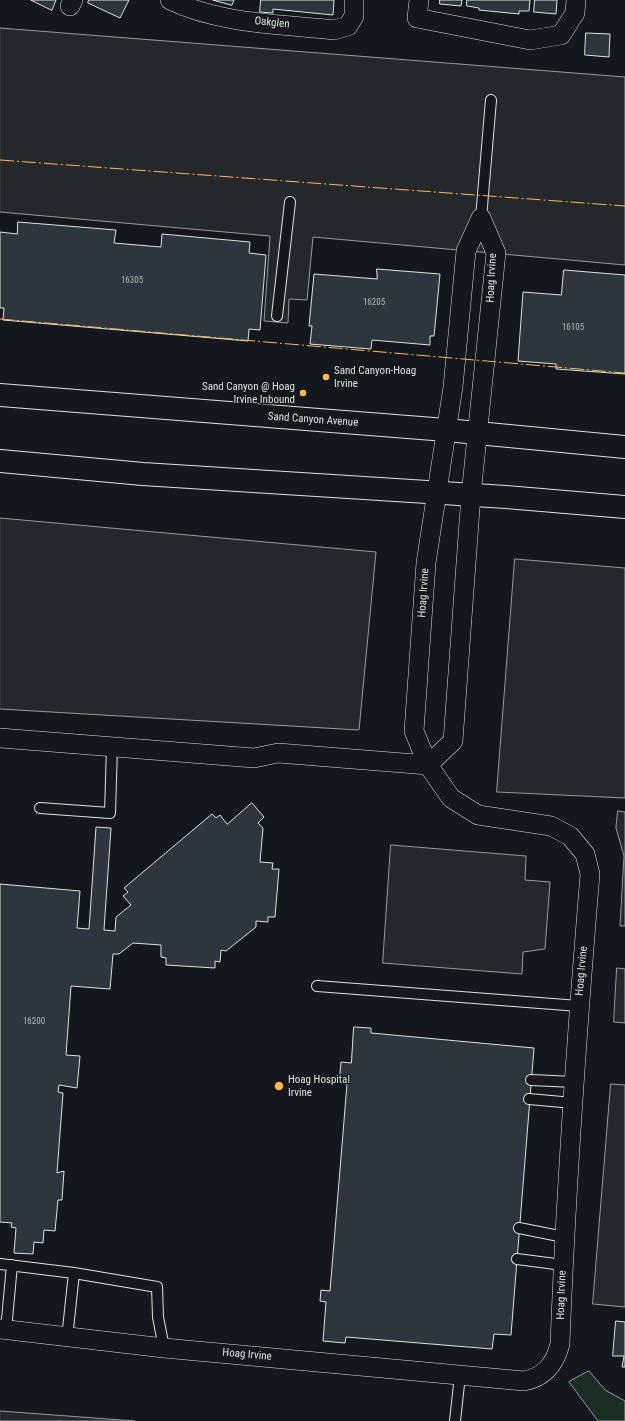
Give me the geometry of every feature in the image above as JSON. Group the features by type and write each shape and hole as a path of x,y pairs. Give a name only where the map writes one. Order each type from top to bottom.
{"main road":[{"name":"Sand Canyon Avenue","path":"0,395 446,430 625,447"},
{"path":"0,461 142,474 471,495 625,507"}],"street":[{"name":"Oakglen","path":"170,0 181,5 237,20 334,30 348,26 354,16 354,0"},
{"path":"419,0 417,18 530,40 561,35 575,13 576,0"},
{"name":"Hoag Irvine","path":"3,1329 67,1338 164,1348 524,1381 538,1377 548,1370 557,1357 560,1344 564,1237 572,1103 590,874 585,854 570,836 551,826 478,814 451,798 428,765 414,731 426,563 438,493 453,387 466,251 481,218"},
{"name":"Hoag Irvine","path":"428,765 453,742 471,495 479,433 496,253 481,218"},
{"path":"0,738 254,758 278,753 428,765"}],"lane":[{"path":"481,218 490,100"},
{"path":"277,316 290,202"},
{"path":"40,808 110,813 112,746"},
{"path":"317,986 579,1006"},
{"path":"531,1080 574,1082"},
{"path":"529,1099 572,1103"},
{"path":"519,1228 564,1237"},
{"path":"516,1259 563,1265"},
{"path":"0,1264 74,1273 158,1287 158,1317 164,1348"},
{"path":"3,1329 12,1265"},
{"path":"67,1338 74,1273"},
{"path":"455,1421 460,1375"}],"green space":[{"path":"589,1371 605,1390 625,1401 625,1421 598,1421 569,1382"}],"shaded area":[{"path":"0,28 625,77 625,265 313,237 307,300 289,299 288,323 264,321 270,236 0,212"},
{"path":"0,518 376,552 359,730 0,709"},
{"path":"515,559 625,568 625,798 497,792"},
{"path":"618,811 625,812 625,926 620,926 624,856 616,828"},
{"path":"391,845 526,856 525,880 550,882 545,949 523,952 522,974 383,963"},
{"path":"617,968 625,969 625,1023 614,1022"},
{"path":"611,1084 625,1085 625,1307 593,1304"},
{"path":"0,1411 135,1421 0,1421"}],"building":[{"path":"31,0 56,0 52,10"},
{"path":"89,0 129,0 120,18 88,3"},
{"path":"213,0 234,0 232,5"},
{"path":"261,0 334,0 333,15 273,9 273,13 260,12"},
{"path":"440,0 462,0 461,6 440,4"},
{"path":"467,0 530,0 529,11 519,11 519,14 479,10 479,8 467,6"},
{"path":"535,0 557,0 556,14 534,12"},
{"path":"586,33 610,34 609,57 585,55"},
{"path":"18,222 116,230 114,243 161,247 162,234 250,242 249,253 266,255 260,330 249,329 248,341 3,320 4,308 0,308 0,232 17,234"},
{"path":"377,269 440,274 434,336 430,336 430,345 372,340 371,349 310,344 312,326 309,326 314,274 377,279"},
{"path":"564,270 625,275 625,374 556,369 556,364 518,361 523,292 561,295"},
{"path":"252,803 264,817 258,823 263,828 260,862 273,863 272,869 279,869 275,917 268,917 268,922 256,921 256,927 226,951 221,950 220,962 215,961 215,968 166,965 166,958 161,957 161,945 133,943 119,954 113,954 110,989 71,986 66,1055 80,1056 77,1088 59,1085 58,1092 63,1093 57,1173 64,1171 62,1200 58,1200 55,1231 44,1230 43,1243 34,1242 33,1254 14,1253 16,1228 11,1227 12,1223 0,1222 0,884 80,891 77,928 89,929 96,827 111,828 104,930 115,931 116,917 131,905 123,896 128,892 124,888 212,814 216,818 220,815 227,824"},
{"path":"354,1027 371,1028 371,1033 534,1048 511,1335 494,1334 492,1349 346,1337 345,1343 323,1341 326,1302 320,1301 321,1290 330,1291 347,1084 339,1083 341,1062 351,1063"},
{"path":"616,1321 625,1322 625,1367 622,1367 624,1356 613,1356"}],"power":[{"path":"0,160 625,206"},
{"path":"0,319 625,373"}],"place":[{"name":"Sand Canyon-Hoag Irvine","path":"326,377"},
{"name":"Sand Canyon @ Hoag Irvine Inbound","path":"303,393"},
{"name":"Hoag Hospital Irvine","path":"279,1086"}]}
